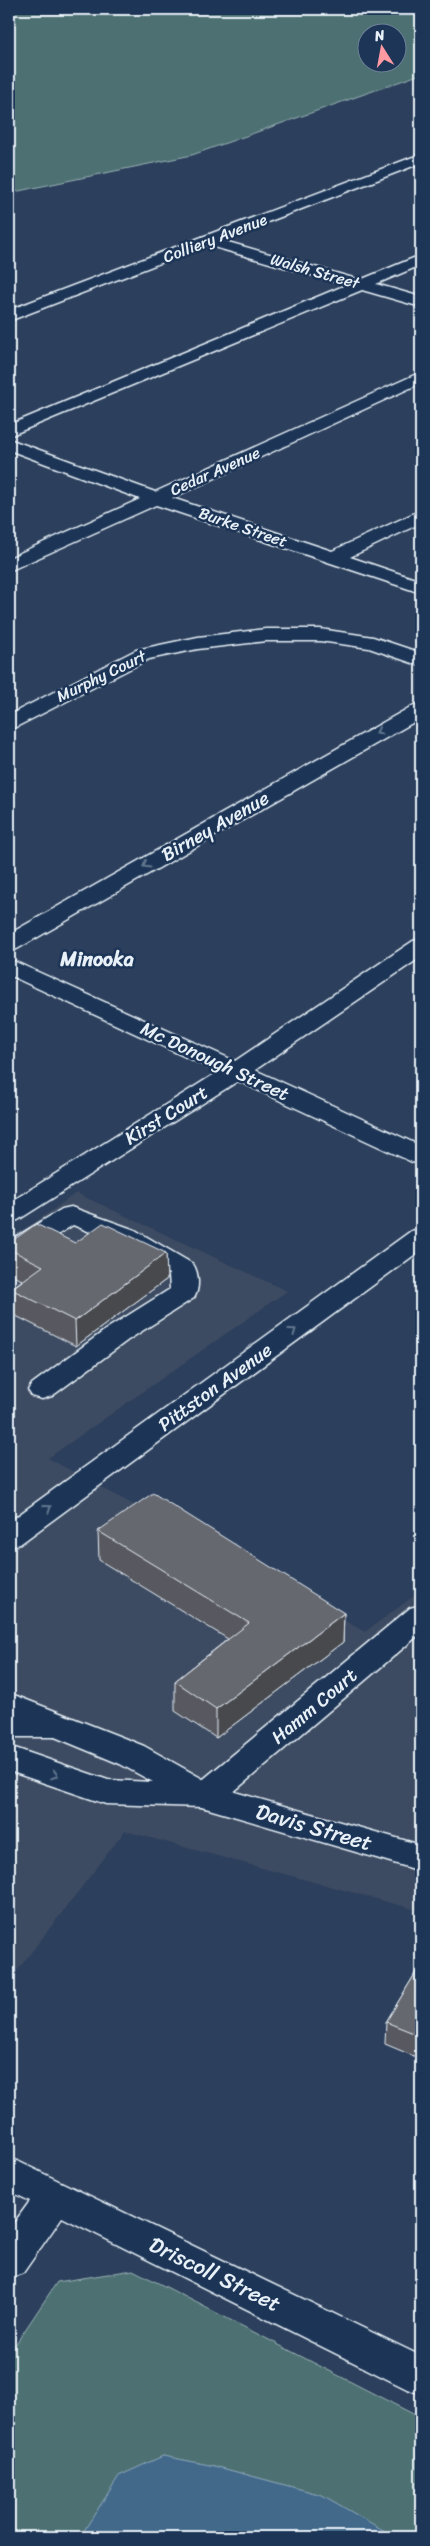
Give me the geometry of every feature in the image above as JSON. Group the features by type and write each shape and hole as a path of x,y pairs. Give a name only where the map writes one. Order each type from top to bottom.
{"street":[{"name":"Colliery Avenue","path":"9,316 421,158"},
{"name":"Walsh Street","path":"208,241 421,302"},
{"path":"9,431 421,260"},
{"name":"Cedar Avenue","path":"9,565 421,377"},
{"name":"Burke Street","path":"9,444 155,498 421,587"},
{"path":"333,558 421,516"},
{"name":"Murphy Court","path":"9,723 143,654 198,642 266,635 320,635 373,643 421,660"},
{"name":"Birney Avenue","path":"9,944 421,709"},
{"name":"Kirst Court","path":"9,1214 236,1071 421,946"},
{"name":"Mc Donough Street","path":"9,966 421,1156"},
{"path":"9,1252 70,1215 125,1236 183,1270 184,1292 118,1334 42,1390"},
{"name":"Pittston Avenue","path":"9,1537 421,1237"},
{"name":"Hamm Court","path":"206,1796 421,1616"},
{"name":"Davis Street","path":"9,1705 54,1725 132,1755 206,1796 421,1858"},
{"path":"9,1725 54,1725"},
{"name":"Davis Street","path":"9,1758 106,1792 206,1796"},
{"name":"Driscoll Street","path":"9,2173 421,2376"},
{"path":"9,2261 55,2196"}],"shaded area":[{"path":"76,1193 287,1291 48,1458 365,1632 421,1591 421,1911 125,1831 9,1981 9,1241"},
{"path":"163,2456 214,2466 322,2495 395,2537 80,2537 119,2476"}],"green space":[{"path":"9,9 421,9 421,74 192,155 9,193"},
{"path":"133,2270 421,2418 421,2537 395,2537 322,2495 214,2466 163,2456 119,2476 80,2537 9,2537 9,2354 57,2282"}],"building":[{"path":"103,1223 166,1253 75,1321 11,1289 43,1266 9,1249 9,1243 36,1224 75,1243"},
{"path":"153,1493 344,1613 216,1709 175,1681 249,1623 98,1531"},
{"path":"421,1964 421,2036 386,2022"}],"district":[{"name":"Minooka","path":"97,959"}]}
